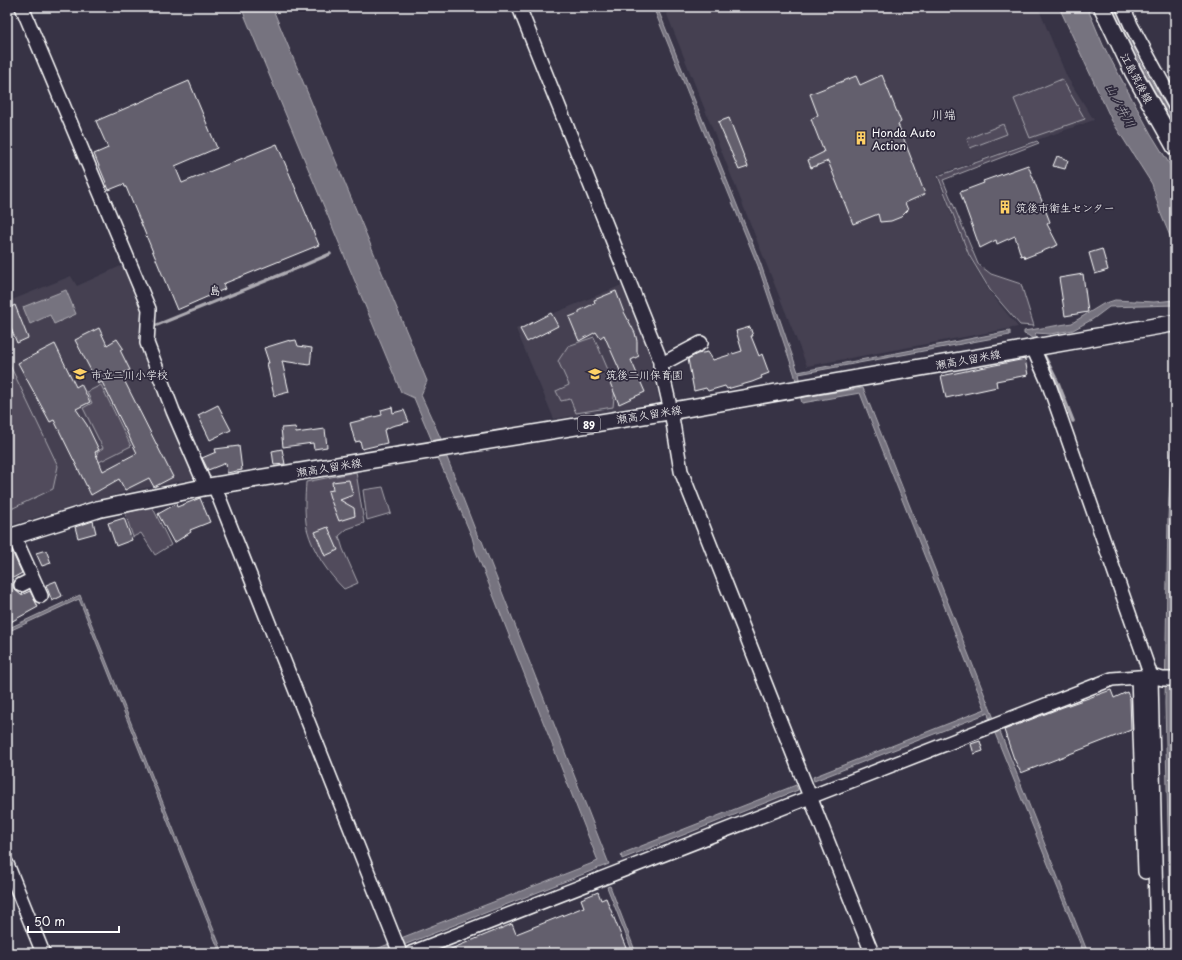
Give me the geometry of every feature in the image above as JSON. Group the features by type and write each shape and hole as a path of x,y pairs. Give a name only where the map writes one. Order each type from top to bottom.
{"main road":[{"name":"江島筑後線","path":"1102,7 1133,72 1175,147"},
{"name":"瀬高久留米線","path":"10,537 99,509 210,486 671,411 1175,323"}],"street":[{"path":"22,7 149,309 147,343 173,411 210,486 400,953"},
{"path":"519,7 655,347 671,411 681,471 872,953"},
{"path":"1123,7 1131,25 1175,106"},
{"path":"660,365 701,343"},
{"path":"1033,348 1048,382 1157,678 1157,953"},
{"path":"10,537 41,596"},
{"path":"21,585 33,579"},
{"path":"411,953 1112,679 1157,678"},
{"path":"1145,872 1157,678"},
{"path":"7,864 43,953"}],"shaded area":[{"path":"664,7 1038,7 1067,77 1094,120 936,175 968,255 989,291 1018,327 807,366"},
{"path":"1062,79 1085,119 1030,138 1014,99"},
{"path":"1003,124 1007,134 970,148 967,139"},
{"path":"1037,141 1039,143 943,180 978,264 991,274 1021,284 1034,326 1020,325 990,290 969,255 938,176"},
{"name":"市立二川小学校","path":"125,264 143,305 140,339 165,409 197,478 125,492 7,526 7,302 71,276 77,286"},
{"name":"筑後二川保育園","path":"622,285 648,349 659,399 657,403 554,419 516,329"},
{"path":"594,337 615,386 613,407 576,413 570,399 561,401 556,391 569,385 558,361 568,346"},
{"path":"7,359 58,466 53,489 7,511"},
{"path":"101,385 131,446 99,462 97,452 103,448 83,408 92,403 87,392"},
{"path":"356,472 364,523 347,529 339,536 358,583 344,589 322,562 310,538 305,517 306,482"},
{"path":"383,487 391,513 367,520 363,490"},
{"path":"152,506 171,545 155,555 141,533 133,537 125,513"}],"water":[{"path":"241,7 272,7 427,381 421,395 441,439 478,537 482,541 609,864 404,945 401,938 598,861 475,549 472,537 432,441 414,398 401,392"},
{"path":"653,7 657,7 760,262 798,372 1010,331 1010,335 799,374 804,397 863,388 993,716 989,718 988,713 814,781 813,777 985,709 860,393 802,403 794,373 758,266"},
{"name":"山ノ井川","path":"1059,7 1087,7 1103,45 1151,134 1175,173 1175,248 1160,212 1152,184 1112,121"},
{"path":"1112,7 1116,7 1139,59 1175,122 1175,128 1138,61"},
{"path":"66,290 76,314 54,324 50,315 30,324 23,307"},
{"path":"1115,300 1154,302 1175,300 1175,305 1109,307 1093,319 1073,330 1050,334 1036,333 1035,334 1044,355 1031,337 1024,334 1024,331 1072,323 1103,304"},
{"path":"1175,429 1175,953 1171,953 1165,703 1168,517 1171,453"},
{"path":"80,595 223,953 220,953 79,599 7,632 7,629"},
{"path":"999,729 1088,953 1084,953 994,731"},
{"path":"796,785 798,790 622,859 621,854"},
{"path":"610,886 636,953 633,953 607,887"},
{"path":"389,944 392,950 385,953 366,953"}],"building":[{"name":"Honda Auto Action","path":"882,75 901,122 898,124 925,194 905,203 908,210 901,217 891,221 880,222 878,214 853,224 828,161 811,168 808,160 824,152 811,119 818,115 810,94 856,76 860,85"},
{"path":"189,81 217,148 175,166 182,183 277,144 319,245 223,284 225,289 177,310 126,187 124,184 109,190 94,154 108,148 96,121"},
{"path":"729,118 748,167 739,170 718,122"},
{"path":"1057,156 1068,160 1065,169 1053,166"},
{"name":"筑後市衛生センター","path":"1028,165 1050,222 1047,224 1058,245 1025,258 1024,255 1021,256 1015,236 997,244 996,240 980,248 960,192 984,183 983,181"},
{"path":"1102,249 1108,270 1095,274 1089,253"},
{"path":"1083,274 1088,312 1065,316 1059,278"},
{"path":"616,291 623,310 635,333 637,352 639,356 631,360 645,392 619,404 608,378 621,373 604,335 600,338 596,332 579,341 569,317 579,313 579,311 595,303 594,300"},
{"path":"15,305 28,338 17,343 7,319 7,309"},
{"path":"551,313 558,326 527,342 520,329"},
{"path":"750,327 753,336 751,336 759,356 762,354 769,373 752,382 727,389 725,386 708,391 706,388 694,391 688,359 697,354 708,352 713,360 742,351 736,331"},
{"path":"99,328 107,345 117,339 123,348 120,350 130,370 121,374 173,477 154,487 149,478 125,490 119,479 91,495 54,420 50,422 18,363 55,344 76,387 81,384 90,402 76,409 87,425 99,450 95,452 103,471 137,453 102,382 98,384 75,340"},
{"path":"290,340 296,340 298,346 312,348 310,365 282,361 289,392 274,396 267,363 269,363 264,348"},
{"path":"1025,359 1028,375 996,381 997,387 946,398 941,376"},
{"path":"218,405 231,430 210,440 198,415"},
{"path":"392,407 393,413 404,410 409,422 392,426 384,430 387,443 362,449 360,441 355,442 350,423 382,415 381,410"},
{"path":"295,427 296,433 325,429 327,447 314,449 313,443 283,447 281,428"},
{"path":"239,446 242,470 227,473 226,463 208,470 202,458 216,452 215,449"},
{"path":"282,449 285,464 274,465 272,451"},
{"path":"349,480 353,495 340,500 354,508 355,516 339,521 328,491 333,490 332,482"},
{"path":"200,498 210,522 190,530 191,532 174,543 158,514 176,504 177,507"},
{"path":"124,518 132,540 116,546 108,523"},
{"path":"93,521 96,533 78,538 75,527"},
{"path":"328,527 338,550 325,556 315,532"},
{"path":"7,547 10,547 22,573 13,578 14,589 21,595 30,591 38,607 7,624"},
{"path":"46,550 51,563 42,566 36,553"},
{"path":"56,581 62,596 52,601 46,585"},
{"path":"1111,690 1114,698 1127,692 1130,699 1131,730 1021,773 1014,759 1004,730"},
{"path":"980,741 983,751 974,754 971,744"},
{"path":"598,892 601,900 606,898 628,953 441,953 512,924 516,934 584,907 581,899"}],"waterway":[{"path":"152,327 330,254"},
{"path":"1044,355 1058,383 1073,421"}],"place":[{"name":"Honda Auto Action","path":"861,138"},
{"name":"筑後市衛生センター","path":"1005,207"},
{"name":"市立二川小学校","path":"80,374"},
{"name":"筑後二川保育園","path":"595,374"}],"district":[{"name":"川端","path":"944,114"},
{"name":"島","path":"215,290"}]}
